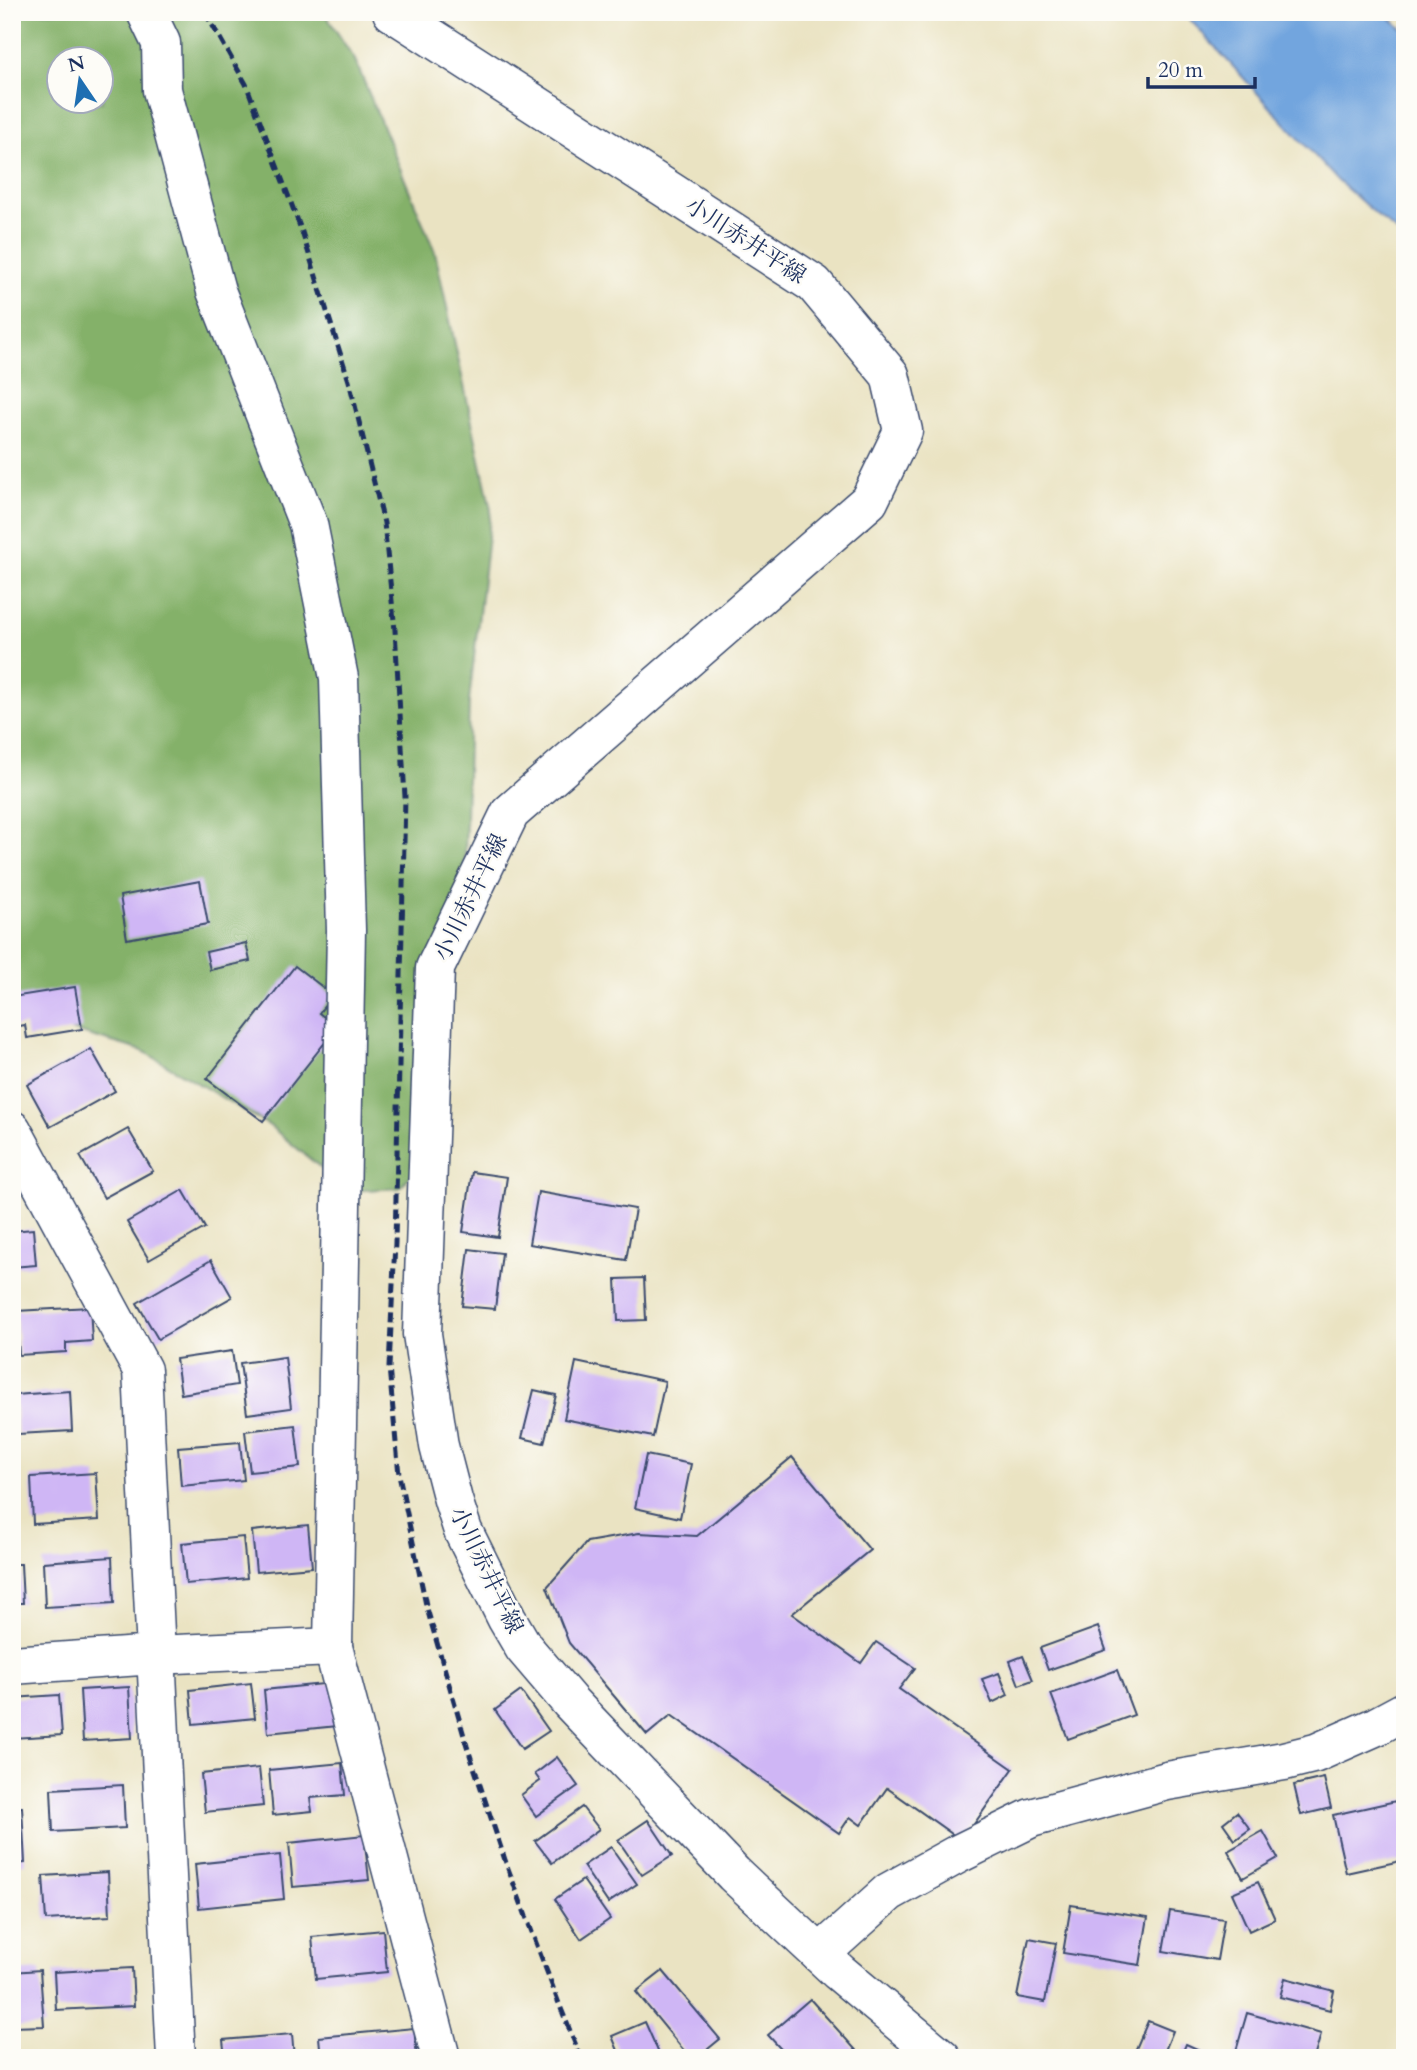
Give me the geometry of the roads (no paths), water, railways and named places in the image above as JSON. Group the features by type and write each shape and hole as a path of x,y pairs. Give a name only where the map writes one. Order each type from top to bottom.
{"street":[{"path":"146,12 161,43 162,90 216,291 308,524 339,678 346,930 333,1647 441,2058"},
{"name":"小川赤井平線","path":"392,12 814,284 890,375 903,431 869,502 510,813 435,968 422,1334 439,1446 463,1531 506,1619 524,1648 570,1702 734,1874 820,1954 942,2058"},
{"path":"12,1130 142,1370 176,2058"},
{"path":"12,1665 333,1647"},
{"path":"820,1954 889,1892 1031,1818 1167,1781 1316,1753 1405,1711"}],"water":[{"path":"1183,12 1383,12 1405,31 1405,239 1338,181"}],"railway":[{"path":"205,12 246,84 302,232 349,381 384,523 395,630 405,797 395,1243 389,1367 399,1475 426,1605 467,1746 507,1866 581,2058"}]}
